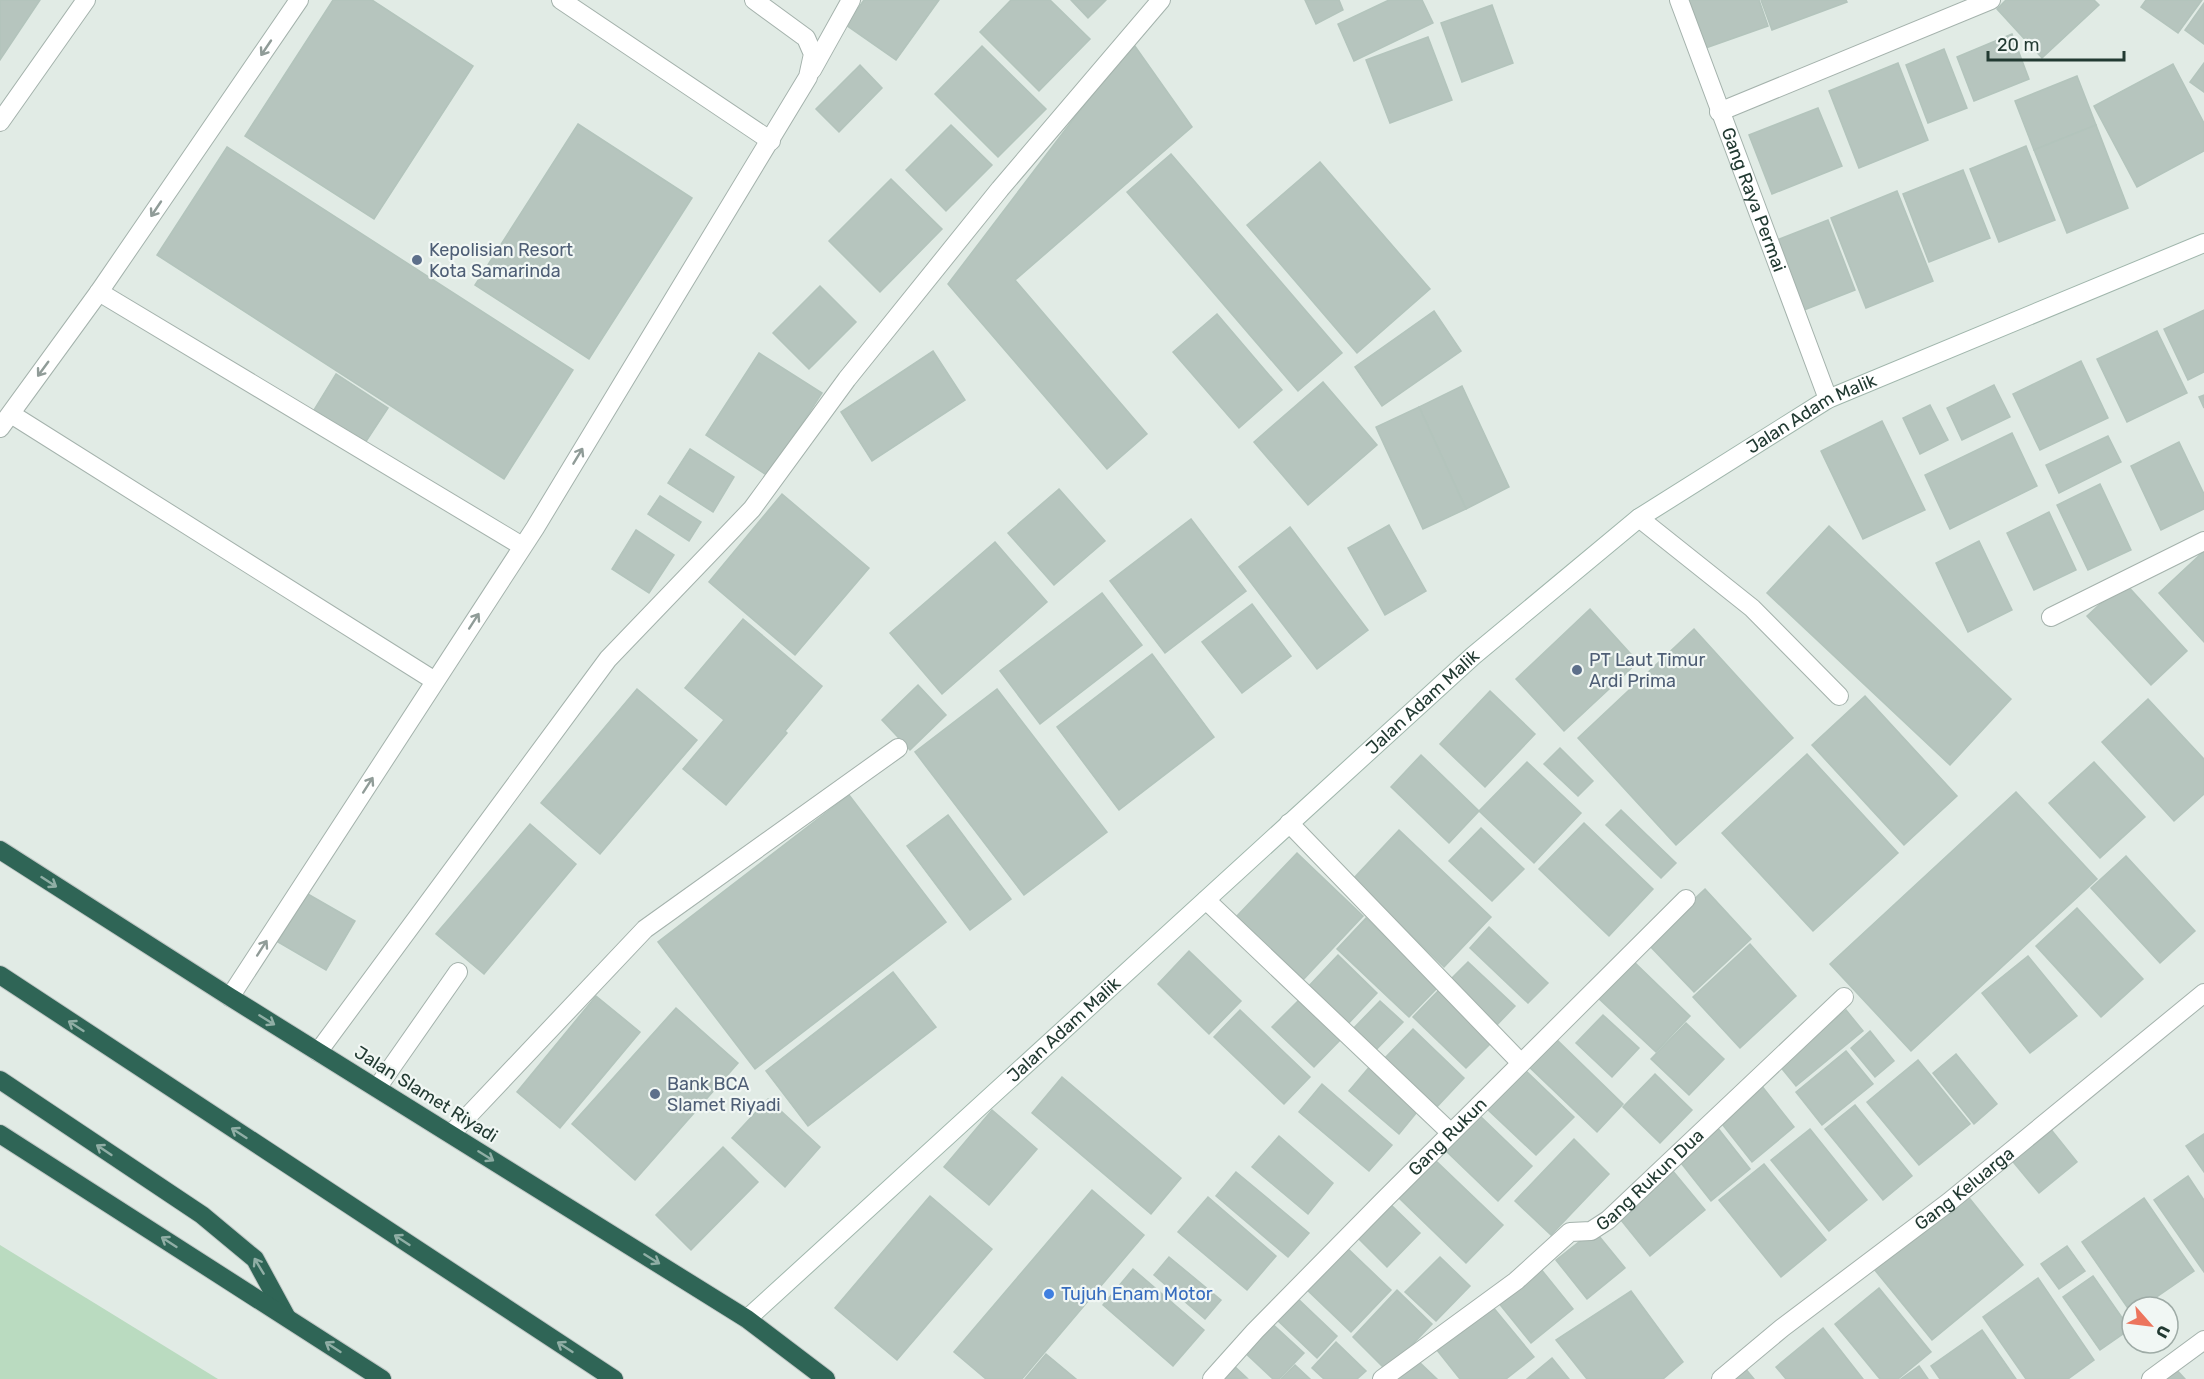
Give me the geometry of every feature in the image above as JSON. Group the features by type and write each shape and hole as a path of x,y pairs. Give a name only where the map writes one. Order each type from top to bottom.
{"highway":[{"name":"Jalan Slamet Riyadi","path":"0,850 230,997 747,1318 826,1379"},
{"path":"0,975 614,1379"},
{"path":"0,1080 202,1215 255,1259 287,1318"},
{"path":"0,1134 382,1379"}],"street":[{"path":"0,122 86,0"},
{"path":"299,0 99,292 5,421 435,681"},
{"path":"561,0 771,141"},
{"path":"754,0 806,38 813,54 808,77"},
{"path":"230,997 522,546 771,141 851,0"},
{"path":"318,1052 608,658 752,509 847,379 949,252 1161,0"},
{"name":"Gang Raya Permai","path":"1679,0 1828,399"},
{"path":"1719,112 1991,0"},
{"name":"Jalan Adam Malik","path":"747,1318 1473,656 1639,518 1828,399 2204,243"},
{"path":"99,292 522,546"},
{"path":"1639,518 1752,608 1839,696"},
{"path":"2051,617 2204,541"},
{"path":"451,1134 645,929 898,748"},
{"path":"1289,824 1521,1063"},
{"name":"Gang Rukun","path":"1212,1379 1255,1331 1451,1132 1686,899"},
{"path":"1206,900 1451,1132"},
{"path":"377,1088 458,972"},
{"name":"Gang Keluarga","path":"1721,1379 1782,1328 1949,1202 2204,993"},
{"name":"Gang Rukun Dua","path":"1382,1379 1516,1281 1570,1232 1591,1231 1608,1220 1844,997"},
{"path":"2151,1379 2204,1340"}],"green space":[{"path":"0,1245 218,1379 0,1379"}],"building":[{"path":"0,0 40,0 0,60"},
{"path":"333,0 372,0 473,66 374,219 245,136"},
{"path":"864,0 939,0 896,60 846,25"},
{"path":"1011,0 1050,0 1090,39 1039,91 980,32"},
{"path":"1071,0 1106,0 1088,18"},
{"path":"1305,0 1339,0 1343,10 1316,24"},
{"path":"1389,0 1422,0 1433,23 1354,61 1338,24"},
{"path":"1682,0 1759,0 1768,26 1700,50"},
{"path":"1761,0 1846,0 1847,2 1772,30"},
{"path":"2006,0 2094,0 2099,5 2042,58 1997,9"},
{"path":"2146,0 2202,0 2178,33 2141,7"},
{"path":"2204,3 2204,44 2185,30"},
{"path":"1492,5 1513,63 1462,82 1441,23"},
{"path":"2012,34 2029,79 1974,101 1957,57"},
{"path":"1428,37 1452,100 1390,123 1366,60"},
{"path":"1132,42 1192,127 1015,280 1147,434 1107,469 948,284"},
{"path":"982,46 1046,109 998,157 935,94"},
{"path":"1944,49 1967,108 1928,123 1906,65"},
{"path":"1898,63 1928,140 1859,168 1829,91"},
{"path":"2204,63 2204,92 2190,82"},
{"path":"2173,64 2204,123 2204,151 2137,187 2094,106"},
{"path":"860,65 882,88 839,132 816,109"},
{"path":"2077,76 2096,125 2034,150 2015,101"},
{"path":"1818,108 1842,166 1772,194 1749,135"},
{"path":"578,124 692,198 589,359 475,285"},
{"path":"951,125 992,165 946,211 906,170"},
{"path":"2096,125 2128,208 2067,233 2034,150"},
{"path":"2026,146 2055,220 1999,242 1970,169"},
{"path":"227,147 573,370 504,479 157,255"},
{"path":"1171,154 1342,353 1298,391 1127,192"},
{"path":"1320,162 1430,289 1357,353 1247,225"},
{"path":"1963,170 1990,238 1929,262 1903,194"},
{"path":"891,179 942,229 880,292 829,241"},
{"path":"1897,191 1933,281 1866,308 1831,218"},
{"path":"1828,220 1855,290 1799,312 1772,242"},
{"path":"820,286 856,322 809,369 773,333"},
{"path":"2204,310 2204,372 2188,380 2164,329"},
{"path":"1434,311 1461,351 1382,406 1355,367"},
{"path":"1217,314 1282,390 1239,428 1173,352"},
{"path":"2157,331 2187,393 2127,422 2097,359"},
{"path":"933,351 965,400 872,461 841,412"},
{"path":"759,353 822,393 768,476 706,435"},
{"path":"2081,361 2108,418 2040,450 2013,394"},
{"path":"336,374 388,408 365,443 314,410"},
{"path":"1323,382 1377,445 1308,505 1254,442"},
{"path":"1994,385 2010,417 1962,440 1947,408"},
{"path":"1462,386 1509,487 1466,509 1419,407"},
{"path":"2204,395 2204,408 2199,397"},
{"path":"1930,405 1948,440 1920,454 1903,418"},
{"path":"1419,407 1466,509 1423,529 1376,427"},
{"path":"1882,421 1925,510 1863,539 1821,451"},
{"path":"2012,433 2037,486 1950,529 1925,475"},
{"path":"2108,436 2121,462 2059,493 2046,465"},
{"path":"2179,442 2204,494 2204,509 2161,530 2131,466"},
{"path":"690,449 734,477 713,512 668,483"},
{"path":"2100,484 2131,550 2088,570 2057,505"},
{"path":"1059,489 1105,541 1054,585 1008,533"},
{"path":"782,494 869,568 795,655 709,582"},
{"path":"660,496 701,522 689,541 648,514"},
{"path":"2049,512 2076,570 2034,590 2007,533"},
{"path":"1191,519 1246,591 1165,653 1110,581"},
{"path":"1389,525 1426,591 1385,615 1348,548"},
{"path":"1829,526 2011,699 1950,765 1767,593"},
{"path":"1290,527 1368,630 1317,669 1239,567"},
{"path":"636,530 674,555 649,593 612,569"},
{"path":"1979,541 2012,610 1968,632 1936,563"},
{"path":"995,542 1047,602 942,694 890,633"},
{"path":"2204,551 2204,642 2159,593"},
{"path":"2124,582 2187,651 2151,685 2087,616"},
{"path":"1102,593 1142,645 1040,724 1000,671"},
{"path":"1252,604 1291,656 1242,693 1202,642"},
{"name":"PT Laut Timur Ardi Prima","path":"1590,609 1638,662 1564,731 1516,679"},
{"path":"743,619 822,686 785,731 787,733 726,805 683,769 724,720 685,688"},
{"path":"1694,629 1793,738 1676,845 1578,738"},
{"path":"1152,654 1214,737 1119,810 1057,727"},
{"path":"918,685 946,715 910,750 882,720"},
{"path":"637,689 697,740 600,854 541,803"},
{"path":"997,689 1107,832 1024,895 915,752"},
{"path":"1490,691 1535,734 1485,787 1440,744"},
{"path":"1865,696 1957,796 1904,845 1812,745"},
{"path":"2148,699 2204,759 2204,794 2174,821 2102,742"},
{"path":"1560,748 1593,781 1578,796 1544,764"},
{"path":"1807,754 1898,853 1813,931 1722,833"},
{"path":"1421,755 1479,811 1449,843 1391,787"},
{"path":"1527,762 1581,813 1534,863 1479,811"},
{"path":"2094,762 2145,817 2100,858 2049,803"},
{"path":"2016,792 2097,879 1911,1051 1830,964"},
{"path":"849,795 946,922 755,1069 658,942"},
{"path":"1621,810 1676,863 1661,878 1606,825"},
{"path":"948,815 1011,899 970,930 907,846"},
{"path":"1584,823 1653,889 1609,936 1539,869"},
{"path":"530,824 576,864 484,974 436,934"},
{"path":"1481,828 1524,869 1492,901 1449,861"},
{"path":"1399,830 1491,917 1444,967 1353,879"},
{"path":"1297,853 1363,916 1302,981 1236,917"},
{"path":"2126,856 2195,931 2160,963 2091,888"},
{"path":"1705,889 1751,939 1694,992 1647,943"},
{"path":"306,893 355,921 326,970 278,942"},
{"path":"2077,908 2143,979 2101,1017 2036,946"},
{"path":"1366,918 1438,987 1409,1017 1337,949"},
{"path":"1489,927 1548,983 1528,1003 1470,948"},
{"path":"1750,944 1796,996 1740,1048 1693,997"},
{"path":"1189,951 1241,1001 1209,1034 1158,984"},
{"path":"1338,955 1377,993 1346,1026 1307,988"},
{"path":"2028,956 2077,1016 2030,1053 1982,993"},
{"path":"1631,959 1690,1016 1656,1052 1596,996"},
{"path":"1468,962 1515,1006 1494,1028 1447,983"},
{"path":"893,972 936,1027 808,1126 766,1071"},
{"path":"1439,990 1493,1041 1466,1068 1413,1017"},
{"path":"596,996 640,1032 560,1128 517,1092"},
{"path":"1301,998 1343,1037 1314,1067 1272,1027"},
{"path":"1380,1001 1403,1022 1372,1054 1350,1032"},
{"name":"Bank BCA Slamet Riyadi","path":"676,1008 738,1063 635,1180 572,1124"},
{"path":"1240,1010 1310,1077 1284,1104 1214,1037"},
{"path":"1846,1010 1863,1031 1796,1086 1779,1065"},
{"path":"1603,1015 1639,1048 1612,1077 1576,1043"},
{"path":"1686,1023 1724,1059 1689,1095 1651,1059"},
{"path":"1413,1029 1464,1078 1434,1110 1383,1060"},
{"path":"1870,1031 1894,1061 1875,1077 1851,1048"},
{"path":"1553,1036 1623,1104 1597,1132 1526,1064"},
{"path":"1846,1051 1873,1084 1822,1125 1796,1092"},
{"path":"1956,1054 1997,1104 1974,1124 1933,1073"},
{"path":"1918,1060 1970,1124 1919,1165 1867,1102"},
{"path":"1371,1065 1421,1107 1399,1134 1349,1091"},
{"path":"1524,1069 1574,1117 1536,1155 1486,1108"},
{"path":"1655,1074 1692,1110 1660,1143 1623,1107"},
{"path":"1062,1077 1181,1178 1151,1214 1032,1113"},
{"path":"1322,1084 1392,1145 1369,1171 1299,1112"},
{"path":"1761,1085 1794,1127 1752,1162 1719,1120"},
{"path":"768,1099 820,1147 785,1187 732,1138"},
{"path":"1855,1105 1912,1176 1883,1200 1825,1129"},
{"path":"992,1110 1037,1149 989,1205 944,1167"},
{"path":"1479,1115 1532,1166 1498,1201 1445,1150"},
{"path":"1717,1127 1750,1169 1711,1201 1678,1159"},
{"path":"2049,1127 2077,1162 2039,1193 2010,1158"},
{"path":"1810,1129 1867,1200 1829,1231 1771,1160"},
{"path":"2204,1134 2204,1172 2186,1146"},
{"path":"1279,1136 1333,1183 1308,1214 1252,1167"},
{"path":"1574,1139 1609,1174 1551,1235 1515,1201"},
{"path":"723,1147 758,1182 691,1250 656,1215"},
{"path":"1435,1160 1503,1225 1466,1263 1399,1198"},
{"path":"1764,1164 1826,1240 1781,1277 1719,1200"},
{"path":"1672,1170 1705,1210 1650,1256 1617,1215"},
{"path":"1236,1172 1309,1233 1288,1257 1216,1196"},
{"path":"2188,1176 2204,1200 2204,1272 2154,1200"},
{"name":"Tujuh Enam Motor","path":"1092,1190 1144,1235 1022,1379 986,1379 954,1352"},
{"path":"1966,1194 2023,1265 1932,1340 1874,1269"},
{"path":"930,1196 992,1249 897,1360 835,1308"},
{"path":"1208,1197 1276,1256 1247,1290 1178,1232"},
{"path":"2144,1198 2194,1271 2159,1295 2120,1297 2082,1242"},
{"path":"1388,1202 1420,1233 1387,1267 1356,1236"},
{"path":"1594,1230 1625,1268 1587,1299 1556,1260"},
{"path":"1344,1245 1391,1290 1351,1332 1304,1287"},
{"path":"2067,1246 2085,1271 2059,1289 2041,1264"},
{"path":"1169,1257 1221,1300 1205,1319 1154,1275"},
{"path":"1440,1257 1470,1286 1436,1321 1405,1292"},
{"path":"1540,1268 1573,1309 1531,1343 1498,1302"},
{"path":"1133,1269 1204,1330 1173,1366 1103,1305"},
{"path":"2093,1276 2120,1315 2120,1336 2100,1350 2063,1297"},
{"path":"2038,1278 2094,1360 2068,1379 2026,1379 1983,1317"},
{"path":"1879,1288 1931,1352 1898,1379 1880,1379 1835,1324"},
{"path":"1397,1290 1432,1324 1387,1371 1353,1337"},
{"path":"1631,1291 1683,1362 1663,1379 1587,1379 1556,1340"},
{"path":"1295,1296 1337,1336 1317,1358 1274,1317"},
{"path":"1492,1306 1534,1357 1506,1379 1460,1379 1437,1350"},
{"path":"1268,1320 1304,1353 1279,1379 1273,1379 1241,1349"},
{"path":"1823,1328 1863,1379 1786,1379 1776,1367"},
{"path":"1982,1330 2016,1379 1940,1379 1931,1366"},
{"path":"1336,1342 1366,1371 1357,1379 1324,1379 1312,1368"},
{"path":"1046,1354 1076,1379 1025,1379"},
{"path":"1552,1358 1569,1379 1527,1379"},
{"path":"1416,1359 1437,1379 1397,1379"},
{"path":"1232,1364 1247,1378 1218,1379"},
{"path":"1295,1365 1310,1379 1281,1379"},
{"path":"1919,1366 1928,1379 1901,1379"},
{"path":"2173,1366 2185,1379 2157,1379"},
{"path":"1744,1367 1754,1379 1729,1379"}],"place":[{"name":"Kepolisian Resort Kota Samarinda","path":"417,260"},
{"name":"PT Laut Timur Ardi Prima","path":"1577,670"},
{"name":"Bank BCA Slamet Riyadi","path":"655,1094"},
{"name":"Tujuh Enam Motor","path":"1049,1294"}]}
